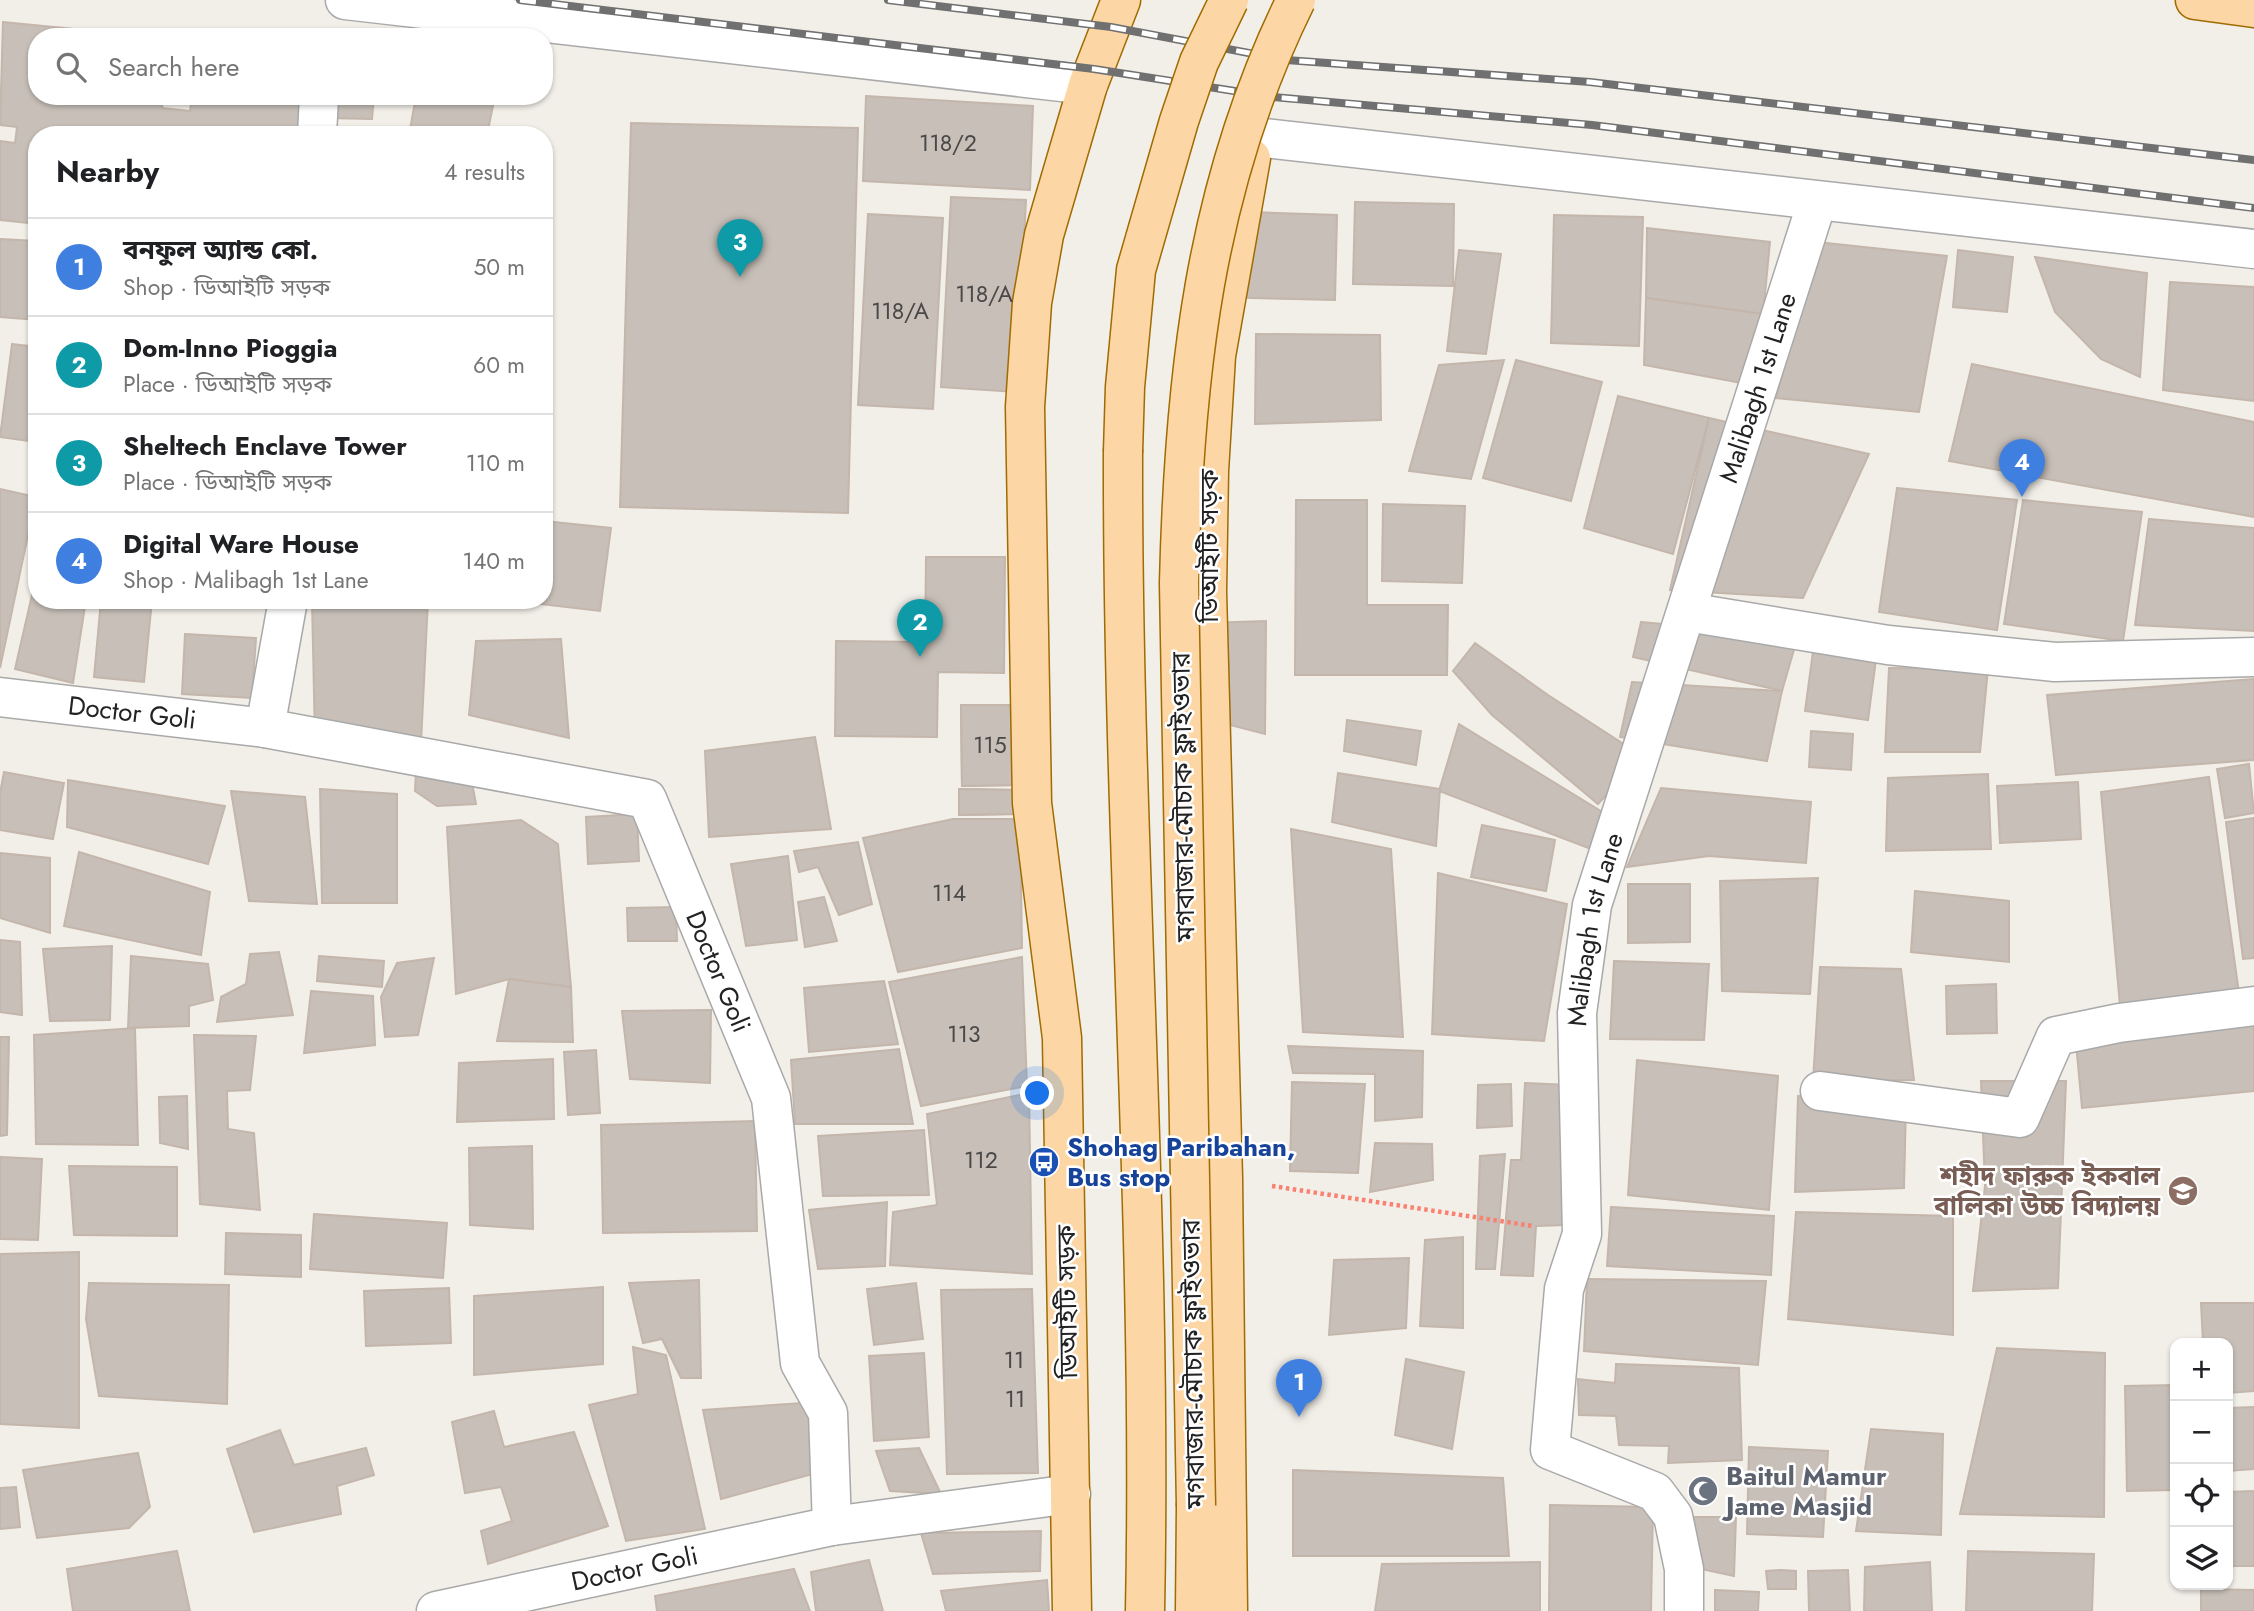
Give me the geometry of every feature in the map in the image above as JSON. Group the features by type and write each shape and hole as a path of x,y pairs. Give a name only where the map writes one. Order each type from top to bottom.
{"main road":[{"name":"ডিআইটি সড়ক","path":"1072,1611 1062,1038 1032,803 1024,407 1032,303 1044,235 1088,85 1121,0"},
{"name":"মগবাজার-মৌচাক ফ্লাইওভার","path":"1145,1611 1148,1493 1136,966 1122,631 1125,387 1136,270 1155,197 1199,62 1229,0"},
{"name":"মগবাজার-মৌচাক ফ্লাইওভার","path":"1195,1611 1179,583 1182,459 1203,286 1219,209 1240,134 1276,42 1296,0"},
{"name":"ডিআইটি সড়ক","path":"1228,1611 1223,1178 1207,592 1209,471 1216,356 1255,137 1314,0"},
{"path":"2195,0 2254,8"}],"street":[{"path":"345,0 1088,85"},
{"path":"317,126 318,105"},
{"path":"1255,137 2254,249"},
{"name":"Malibagh 1st Lane","path":"1684,1611 1684,1569 1672,1516 1655,1492 1550,1450 1564,1289 1582,1234 1577,1013 1592,905 1817,202"},
{"path":"265,728 286,609"},
{"path":"1687,612 1888,645 2055,662 2254,657"},
{"name":"Doctor Goli","path":"0,697 265,728 647,799 771,1098 800,1363 828,1413 832,1526"},
{"path":"1820,1091 2020,1118 2056,1036 2119,1023 2254,1006"},
{"name":"Doctor Goli","path":"436,1611 832,1526 1071,1494"}],"path":[{"path":"1223,1178 1582,1234"}],"building":[{"path":"3,22 64,28 28,28 28,105 162,105 162,108 190,111 191,105 309,105 308,126 28,126 28,223 0,220 0,141 15,143 17,127 0,125"},
{"path":"866,96 1033,106 1030,190 863,181"},
{"path":"328,105 373,105 372,119 327,118"},
{"path":"414,105 493,105 489,126 411,126"},
{"path":"631,123 858,128 848,513 620,507"},
{"path":"951,197 1026,200 1016,392 941,387"},
{"path":"1355,202 1454,204 1453,286 1353,284"},
{"path":"1217,211 1337,215 1335,300 1214,297"},
{"path":"868,214 943,218 933,409 858,405"},
{"path":"1554,215 1643,217 1639,346 1551,343"},
{"path":"1647,228 1770,242 1763,314 1646,298"},
{"path":"0,239 28,241 28,319 0,317"},
{"path":"1817,242 1947,256 1919,412 1776,398"},
{"path":"1459,250 1501,254 1486,354 1447,351"},
{"path":"1958,250 2013,257 2007,312 1953,307"},
{"path":"2035,257 2147,273 2140,377 2101,359 2055,312"},
{"path":"2170,282 2254,287 2254,401 2163,390"},
{"path":"1646,298 1763,314 1742,383 1644,365"},
{"path":"1256,334 1380,335 1381,420 1255,424"},
{"path":"12,344 28,346 28,441 0,437"},
{"path":"1504,360 1471,479 1409,471 1439,365"},
{"path":"1516,360 1602,382 1571,501 1483,478"},
{"path":"1972,364 2254,422 2254,517 1949,461"},
{"path":"1618,396 1709,418 1673,554 1584,528"},
{"path":"1709,418 1869,454 1803,598 1670,590"},
{"path":"1897,488 2017,500 1997,630 1879,612"},
{"path":"0,489 28,495 28,535 0,668"},
{"path":"1296,500 1367,500 1367,605 1448,605 1447,675 1295,675"},
{"path":"2023,500 2142,512 2123,641 2004,624"},
{"path":"1383,504 1465,506 1462,583 1382,581"},
{"path":"2149,519 2254,528 2254,631 2135,625"},
{"path":"553,522 611,528 600,611 553,606"},
{"path":"926,557 1005,557 1004,673 938,672 937,737 835,736 836,641 925,642"},
{"path":"29,609 85,609 73,683 15,669"},
{"path":"100,609 151,609 144,682 94,677"},
{"path":"312,609 428,609 421,743 315,740"},
{"path":"1266,621 1265,734 1230,725 1198,656 1205,623"},
{"path":"1641,622 1798,636 1782,691 1633,657"},
{"path":"185,634 256,638 252,698 182,694"},
{"path":"561,639 569,738 469,715 476,641"},
{"path":"1475,643 1548,695 1642,756 1598,804 1492,715 1453,671"},
{"path":"1814,644 1877,652 1868,720 1805,711"},
{"path":"1889,668 1988,669 1980,752 1885,752"},
{"path":"2254,679 2254,760 2056,775 2047,695"},
{"path":"1632,682 1782,691 1767,761 1620,737"},
{"path":"961,705 1019,705 1020,785 962,786"},
{"path":"961,705 1019,705 1020,785 962,786"},
{"path":"1347,720 1421,731 1416,765 1344,751"},
{"path":"1459,724 1609,816 1591,849 1439,791"},
{"path":"1811,731 1853,734 1851,770 1809,767"},
{"path":"815,737 831,829 709,837 705,751"},
{"path":"2249,764 2254,813 2225,818 2217,769"},
{"path":"416,771 471,777 476,804 437,806 415,791"},
{"path":"4,772 64,783 53,839 0,830 0,793"},
{"path":"1338,773 1440,789 1436,846 1332,822"},
{"path":"1988,774 1991,849 1886,851 1888,778"},
{"path":"2209,777 2239,993 2120,1006 2101,792"},
{"path":"68,780 225,806 208,864 67,827"},
{"path":"2078,782 2081,839 2000,843 1997,786"},
{"path":"1661,788 1811,802 1806,863 1709,856 1627,867"},
{"path":"320,789 397,794 397,903 322,903"},
{"path":"959,789 1020,790 1020,814 959,815"},
{"path":"959,789 1020,790 1020,814 959,815"},
{"path":"231,791 305,797 317,904 249,901"},
{"path":"637,814 639,861 588,864 586,817"},
{"path":"2254,818 2254,958 2243,959 2226,822"},
{"path":"953,819 1020,819 1022,948 898,972 863,838"},
{"path":"521,820 558,844 571,987 509,979 456,994 447,827"},
{"path":"1482,825 1555,840 1546,891 1471,877"},
{"path":"1291,829 1391,849 1403,1037 1303,1032"},
{"path":"858,842 872,904 839,915 818,867 799,872 794,851"},
{"path":"79,852 210,892 201,955 64,926"},
{"path":"0,853 50,858 50,933 0,918"},
{"path":"788,856 797,940 746,946 731,864"},
{"path":"1438,873 1567,904 1544,1041 1432,1034"},
{"path":"1818,878 1810,994 1722,991 1720,881"},
{"path":"1628,884 1690,884 1690,942 1628,943"},
{"path":"1915,891 2009,901 2009,962 1911,952"},
{"path":"824,897 837,941 805,947 798,902"},
{"path":"676,907 677,941 628,941 627,908"},
{"path":"0,940 20,942 22,1015 0,1012"},
{"path":"112,946 110,1020 50,1021 43,949"},
{"path":"279,952 293,1015 217,1022 221,997 246,984 250,954"},
{"path":"131,956 208,964 213,1000 189,1006 189,1026 128,1028"},
{"path":"319,956 384,961 382,987 317,981"},
{"path":"1022,957 1027,1086 921,1106 889,982"},
{"path":"434,958 418,1035 385,1037 381,997 397,963"},
{"path":"1614,961 1709,964 1704,1040 1610,1039"},
{"path":"1820,967 1901,969 1914,1080 1813,1081"},
{"path":"509,979 571,987 573,1042 497,1041"},
{"path":"884,981 898,1044 809,1052 804,988"},
{"path":"1996,984 1997,1033 1947,1034 1946,986"},
{"path":"311,991 373,996 375,1045 304,1053"},
{"path":"2254,1007 2254,1091 2082,1108 2075,1032"},
{"path":"711,1010 710,1083 630,1079 622,1011"},
{"path":"135,1028 138,1145 36,1144 34,1035"},
{"path":"194,1035 256,1036 250,1090 227,1091 228,1129 254,1133 260,1210 200,1204"},
{"path":"0,1037 9,1037 7,1135 0,1136"},
{"path":"1288,1046 1423,1051 1422,1117 1375,1121 1375,1074 1293,1073"},
{"path":"899,1049 913,1124 795,1124 791,1060"},
{"path":"596,1050 600,1113 568,1115 564,1052"},
{"path":"553,1059 554,1119 457,1122 459,1063"},
{"path":"1637,1060 1778,1076 1769,1210 1628,1195"},
{"path":"1981,1081 2066,1081 2058,1288 1973,1291 1985,1186"},
{"path":"1292,1082 1365,1084 1358,1173 1290,1171"},
{"path":"1525,1083 1569,1085 1565,1225 1536,1226 1533,1276 1501,1275 1511,1160 1521,1160"},
{"path":"1511,1084 1512,1126 1477,1128 1478,1085"},
{"path":"1029,1093 1032,1274 890,1265 893,1212 937,1205 927,1114"},
{"path":"187,1096 188,1149 160,1143 159,1097"},
{"path":"1798,1096 1906,1103 1904,1188 1795,1192"},
{"path":"755,1121 757,1231 603,1233 601,1125"},
{"path":"924,1130 929,1195 823,1196 818,1136"},
{"path":"1375,1143 1432,1144 1433,1180 1370,1192"},
{"path":"532,1146 533,1229 470,1225 469,1148"},
{"path":"1505,1154 1495,1269 1476,1269 1480,1156"},
{"path":"0,1157 42,1159 38,1240 0,1239"},
{"path":"69,1166 177,1167 177,1236 74,1235"},
{"path":"887,1202 885,1266 818,1269 809,1210"},
{"path":"1611,1207 1774,1216 1771,1275 1607,1266"},
{"path":"1796,1212 1953,1216 1953,1335 1788,1319"},
{"path":"314,1214 447,1223 443,1278 310,1269"},
{"path":"226,1233 301,1235 301,1277 225,1274"},
{"path":"1463,1237 1463,1328 1420,1326 1425,1240"},
{"path":"79,1252 79,1428 0,1424 0,1254"},
{"path":"1409,1258 1406,1328 1329,1335 1334,1260"},
{"path":"1587,1279 1766,1281 1758,1365 1584,1351"},
{"path":"699,1280 701,1378 681,1378 662,1339 643,1343 629,1283"},
{"path":"89,1283 229,1285 227,1404 99,1396 86,1319"},
{"path":"916,1283 923,1339 874,1345 867,1289"},
{"path":"603,1287 603,1364 474,1375 474,1296"},
{"path":"449,1288 451,1343 366,1346 364,1291"},
{"path":"1032,1289 1038,1473 947,1474 941,1290"},
{"path":"2201,1303 2254,1303 2254,1391 2233,1393 2233,1338 2203,1338"},
{"path":"633,1347 666,1355 705,1529 626,1541 589,1405 638,1394"},
{"path":"1997,1348 2105,1353 2104,1517 1960,1514"},
{"path":"924,1353 929,1437 874,1441 869,1356"},
{"path":"1406,1359 1464,1372 1452,1449 1395,1435"},
{"path":"1616,1364 1739,1368 1742,1460 1668,1463 1669,1446 1619,1445 1616,1416 1579,1415 1578,1379 1615,1383"},
{"path":"2170,1385 2170,1490 2127,1491 2125,1386"},
{"path":"817,1402 827,1470 721,1499 703,1410"},
{"path":"2254,1407 2254,1469 2233,1471 2233,1408"},
{"path":"494,1411 504,1447 574,1432 608,1526 488,1564 481,1531 512,1521 501,1487 465,1493 452,1422"},
{"path":"1871,1429 1943,1434 1941,1535 1856,1531"},
{"path":"280,1430 294,1465 366,1448 374,1475 337,1486 341,1514 254,1532 227,1449"},
{"path":"1749,1447 1828,1451 1823,1537 1747,1534"},
{"path":"919,1448 941,1494 890,1491 876,1451"},
{"path":"138,1453 150,1507 129,1528 37,1538 23,1470"},
{"path":"1293,1470 1503,1478 1509,1556 1293,1556"},
{"path":"16,1487 20,1527 0,1529 0,1488"},
{"path":"2254,1491 2254,1566 2233,1566 2233,1492"},
{"path":"1550,1505 1653,1507 1651,1611 1549,1611"},
{"path":"1686,1517 1736,1517 1734,1576 1687,1566"},
{"path":"1041,1531 1040,1571 933,1574 921,1533"},
{"path":"177,1551 190,1611 73,1611 67,1569"},
{"path":"1968,1551 2094,1554 2092,1611 1966,1611"},
{"path":"869,1560 883,1611 816,1611 811,1572"},
{"path":"1540,1562 1540,1611 1375,1611 1382,1564"},
{"path":"1930,1562 1932,1611 1864,1611 1865,1567"},
{"path":"794,1569 810,1611 657,1611 655,1596"},
{"path":"1848,1570 1850,1611 1809,1611 1808,1571"},
{"path":"1766,1571 1796,1571 1796,1589 1768,1589"},
{"path":"1047,1580 1049,1611 946,1611 941,1591"},
{"path":"1715,1590 1759,1592 1758,1611 1715,1611"},
{"path":"2201,1590 2254,1590 2254,1611 2201,1611"}],"railway":[{"path":"520,0 1094,69 1273,97 1592,125 2254,208"},
{"path":"888,0 1111,27 1286,60 1590,82 2254,160"}],"place":[{"name":"Sheltech Enclave Tower","path":"740,277"},
{"name":"Digital Ware House","path":"2022,497"},
{"name":"Dom-Inno Pioggia","path":"920,657"},
{"name":"Shohag Paribahan, Bus stop","path":"1044,1162"},
{"name":"শহীদ ফারুক ইকবাল বালিকা উচ্চ বিদ্যালয়","path":"2183,1191"},
{"name":"বনফুল অ্যান্ড কো.","path":"1299,1417"},
{"name":"Baitul Mamur Jame Masjid","path":"1703,1491"}]}
